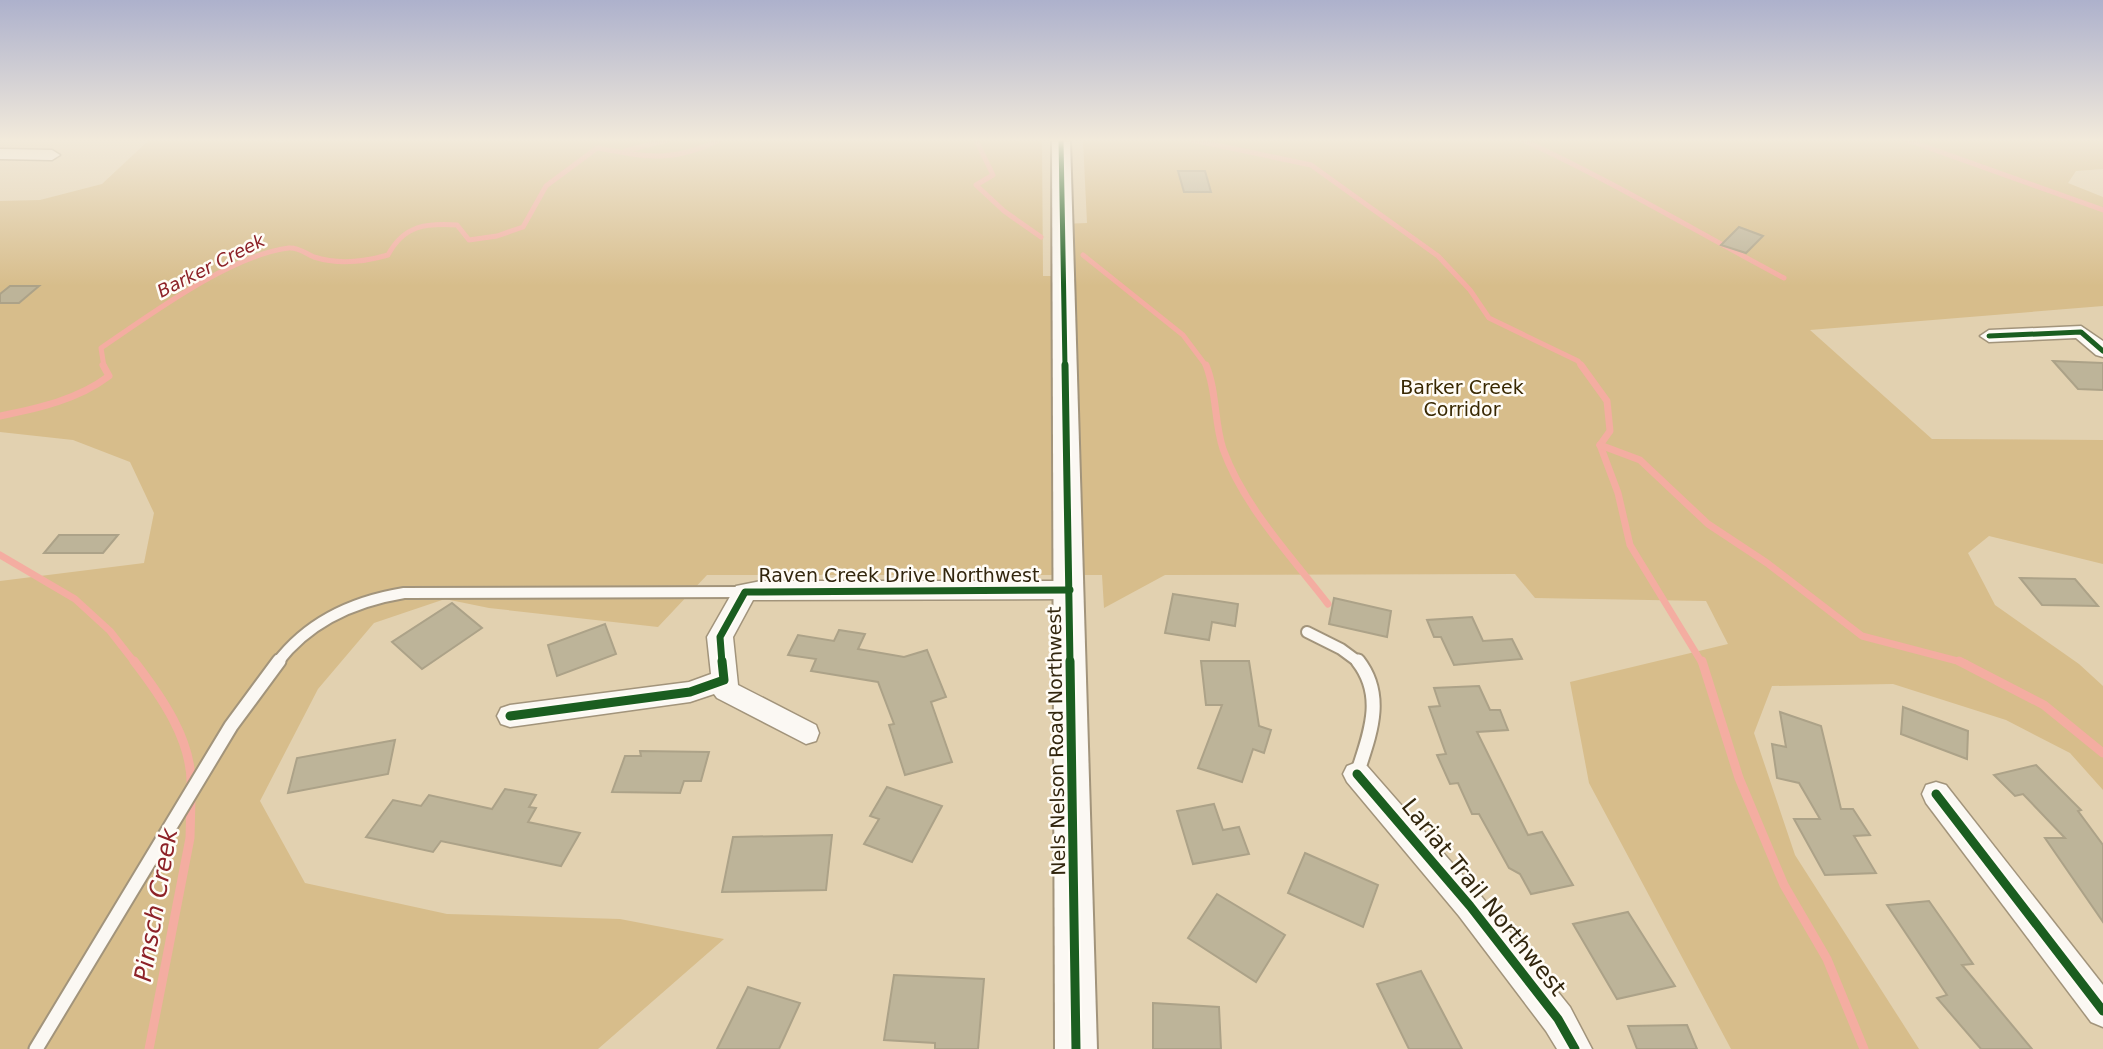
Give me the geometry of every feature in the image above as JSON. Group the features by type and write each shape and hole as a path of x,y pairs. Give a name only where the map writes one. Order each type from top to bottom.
{"street":[{"name":"Nels Nelson Road Northwest","path":"1062,189 1076,1049"},
{"path":"1989,336 2081,332 2103,351"},
{"name":"Raven Creek Drive Northwest","path":"725,686 720,637 745,592 1070,590"},
{"path":"510,716 725,686 806,733"},
{"name":"Lariat Trail Northwest","path":"1357,774 1478,916 1558,1019 1575,1049"},
{"path":"1936,794 2103,1011"}],"lane":[{"path":"36,1049 231,726 287,650 327,617 380,597 404,593 745,592"},
{"path":"1307,632 1358,660 1368,674 1377,701 1357,774"}],"green space":[{"name":"Barker Creek Corridor","path":"83,189 1042,189 1043,276 1063,276 1061,224 1087,223 1085,189 2083,189 2103,197 2103,306 1810,330 1932,439 2103,440 2103,564 1989,536 1968,553 1995,605 2079,664 2103,686 2103,790 2070,753 2006,720 1893,684 1772,686 1754,733 1795,855 1919,1049 1731,1049 1589,783 1570,682 1728,644 1706,601 1535,598 1515,574 1165,575 1104,608 1102,575 707,575 658,627 489,608 445,599 374,623 318,689 260,801 305,883 447,914 620,919 724,939 598,1049 0,1049 0,581 144,563 154,513 130,462 73,440 0,432 0,201 40,200"}],"building":[{"path":"1183,189 1210,189 1211,192 1184,192"},
{"path":"1739,227 1763,236 1746,253 1721,245"},
{"path":"10,286 39,286 19,303 0,303 0,294"},
{"path":"2053,361 2103,363 2103,390 2078,389"},
{"path":"59,535 118,535 103,553 44,553"},
{"path":"2020,578 2075,579 2098,606 2042,605"},
{"path":"1173,594 1238,604 1235,626 1212,622 1209,640 1165,633"},
{"path":"1334,598 1391,611 1387,637 1329,624"},
{"path":"452,603 482,628 422,669 392,642"},
{"path":"1472,617 1483,641 1512,639 1522,659 1454,665 1441,637 1434,637 1427,620"},
{"path":"605,624 616,654 557,676 548,645"},
{"path":"839,630 865,634 858,649 904,657 927,650 946,697 931,702 952,762 905,775 889,725 894,724 878,682 811,671 816,659 788,655 798,635 834,641"},
{"path":"1201,661 1249,661 1259,726 1271,730 1264,753 1253,749 1242,782 1198,768 1222,705 1206,705"},
{"path":"1479,686 1490,710 1500,710 1508,730 1477,732 1528,835 1542,832 1573,885 1531,894 1520,874 1509,868 1479,814 1472,814 1458,783 1450,784 1437,755 1446,754 1429,707 1440,706 1434,688"},
{"path":"1903,707 1968,731 1967,759 1901,734"},
{"path":"1780,712 1821,726 1841,809 1853,809 1870,835 1854,836 1876,873 1825,875 1794,819 1820,819 1799,783 1777,778 1772,744 1786,747"},
{"path":"395,740 388,774 288,793 297,758"},
{"path":"640,751 709,752 701,781 684,781 680,793 612,792 625,756 641,756"},
{"path":"2036,765 2081,810 2078,811 2103,845 2103,922 2045,838 2065,838 2023,794 2015,796 1994,775"},
{"path":"887,787 942,806 912,862 864,844 879,819 870,816"},
{"path":"505,789 536,795 529,807 536,808 528,822 580,833 561,866 441,841 433,852 366,837 393,800 421,806 429,795 492,809"},
{"path":"1214,804 1223,830 1239,827 1249,854 1193,864 1177,811"},
{"path":"832,835 826,890 722,892 733,837"},
{"path":"1305,853 1378,885 1363,927 1288,893"},
{"path":"1217,894 1285,935 1256,982 1188,938"},
{"path":"1929,901 1973,964 1962,965 2032,1049 1981,1049 1937,998 1947,995 1887,905"},
{"path":"1628,912 1675,986 1617,999 1573,924"},
{"path":"1421,971 1462,1049 1409,1049 1377,984"},
{"path":"894,975 984,979 978,1049 935,1049 935,1043 884,1040"},
{"path":"748,987 800,1003 779,1049 717,1049"},
{"path":"1153,1003 1219,1007 1221,1049 1153,1049"},
{"path":"1687,1025 1697,1049 1637,1049 1628,1026"}],"waterway":[{"name":"Barker Creek","path":"104,367 101,348 191,288 242,262 289,248 333,261 370,259 388,255 401,237 409,232 435,225 457,225 469,240 497,236 523,227 544,189"},
{"path":"980,189 1004,211 1041,237"},
{"path":"1344,189 1438,256 1470,290 1489,318 1578,361 1582,367"},
{"path":"1620,189 1784,278"},
{"path":"2044,189 2103,210"},
{"path":"1083,255 1183,335 1206,366"},
{"path":"1581,365 1607,401 1610,431 1600,445"},
{"path":"1206,366 1220,439 1232,470 1256,511 1328,604"},
{"name":"Barker Creek","path":"0,416 43,406 84,391 109,376 104,367"},
{"path":"1600,445 1640,460 1708,524 1767,563 1862,636 1961,662"},
{"path":"1600,445 1618,493 1630,545 1702,663"},
{"name":"Pinsch Creek","path":"0,555 75,599 110,631 135,663"},
{"name":"Pinsch Creek","path":"134,661 155,689 181,736 187,753 191,787"},
{"path":"1702,661 1739,778 1784,885 1827,959 1864,1049"},
{"path":"1961,662 1965,663"},
{"path":"1961,662 2044,705 2103,753"},
{"name":"Pinsch Creek","path":"149,1049 190,838 191,798"}],"cycle path":[{"path":"1062,189 1076,1049"},
{"path":"1989,336 2081,332 2103,351"},
{"path":"510,716 690,692 724,680 720,637 745,592 1070,590"},
{"path":"1357,774 1470,906 1558,1019 1575,1049"},
{"path":"1936,794 2103,1011"}]}
